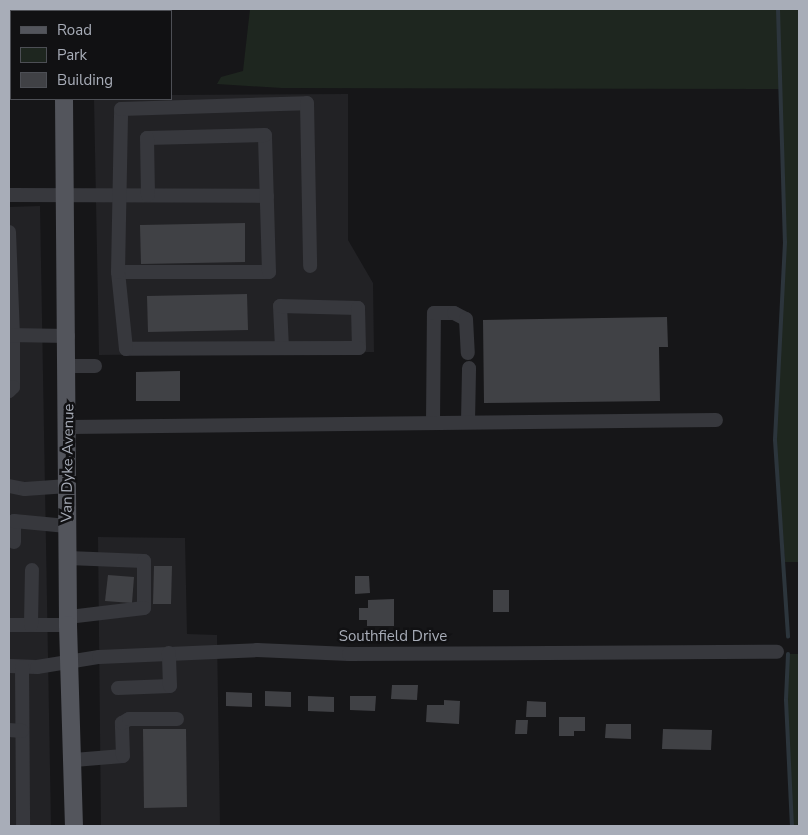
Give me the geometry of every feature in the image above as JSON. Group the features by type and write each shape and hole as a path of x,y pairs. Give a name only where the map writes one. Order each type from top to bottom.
{"main road":[{"name":"Van Dyke Avenue","path":"64,100 69,427 68,621 74,760 74,826"}],"street":[{"path":"282,348 280,306 358,308 359,348 126,349 118,272 117,195 121,109 306,103 310,266"},
{"path":"118,272 269,272 265,135 147,138 148,195"},
{"path":"9,195 64,193 267,196"},
{"path":"9,232 13,388 9,391"},
{"path":"432,422 434,313 454,313 466,319 468,422"},
{"path":"11,335 68,336"},
{"path":"68,366 95,366"},
{"path":"69,427 716,420"},
{"path":"9,486 25,490 68,486"},
{"path":"14,542 14,522 67,526"},
{"path":"9,625 68,621 144,608 144,561 68,558"},
{"path":"31,624 32,570"},
{"name":"Southfield Drive","path":"15,666 69,663 99,657 257,650 349,654 778,652"},
{"path":"118,688 170,686 169,653"},
{"path":"15,666 16,731 23,826"},
{"path":"74,760 123,756 122,723 130,719 177,719"}],"shaded area":[{"path":"348,94 348,240 373,283 374,352 99,355 94,100 172,100 172,95"},
{"path":"40,206 51,826 9,826 9,207"},
{"path":"98,537 185,538 187,634 217,635 220,826 101,826"}],"green space":[{"path":"250,9 799,9 799,562 785,562 775,440 785,242 781,89 282,88 217,84 221,77 243,71"},
{"path":"788,654 799,654 799,826 792,826 786,700"}],"building":[{"path":"245,223 245,262 141,264 140,225"},
{"path":"247,294 248,330 148,332 147,296"},
{"path":"667,317 668,347 659,347 660,401 484,403 483,320"},
{"path":"180,371 180,401 136,401 136,372"},
{"path":"154,566 172,566 171,604 153,604"},
{"path":"108,575 134,577 132,603 105,601"},
{"path":"355,576 369,576 370,593 355,594"},
{"path":"493,590 509,590 509,612 493,612"},
{"path":"394,599 394,626 367,626 367,620 359,620 359,608 368,608 368,600"},
{"path":"392,685 418,685 417,700 391,699"},
{"path":"265,691 291,692 291,707 265,706"},
{"path":"226,692 252,693 252,707 226,706"},
{"path":"308,696 334,697 334,712 308,711"},
{"path":"350,696 376,696 375,711 350,710"},
{"path":"444,700 460,701 459,724 426,722 427,705 444,705"},
{"path":"527,701 546,702 546,717 526,717"},
{"path":"559,717 585,717 585,731 574,731 574,736 559,736"},
{"path":"516,720 528,720 527,734 515,734"},
{"path":"606,724 631,724 631,739 605,738"},
{"path":"143,729 186,729 187,807 144,808"},
{"path":"663,729 712,730 711,750 662,749"}],"waterway":[{"path":"778,9 785,242 775,440 788,637"},
{"path":"788,654 786,700 792,826"}]}
